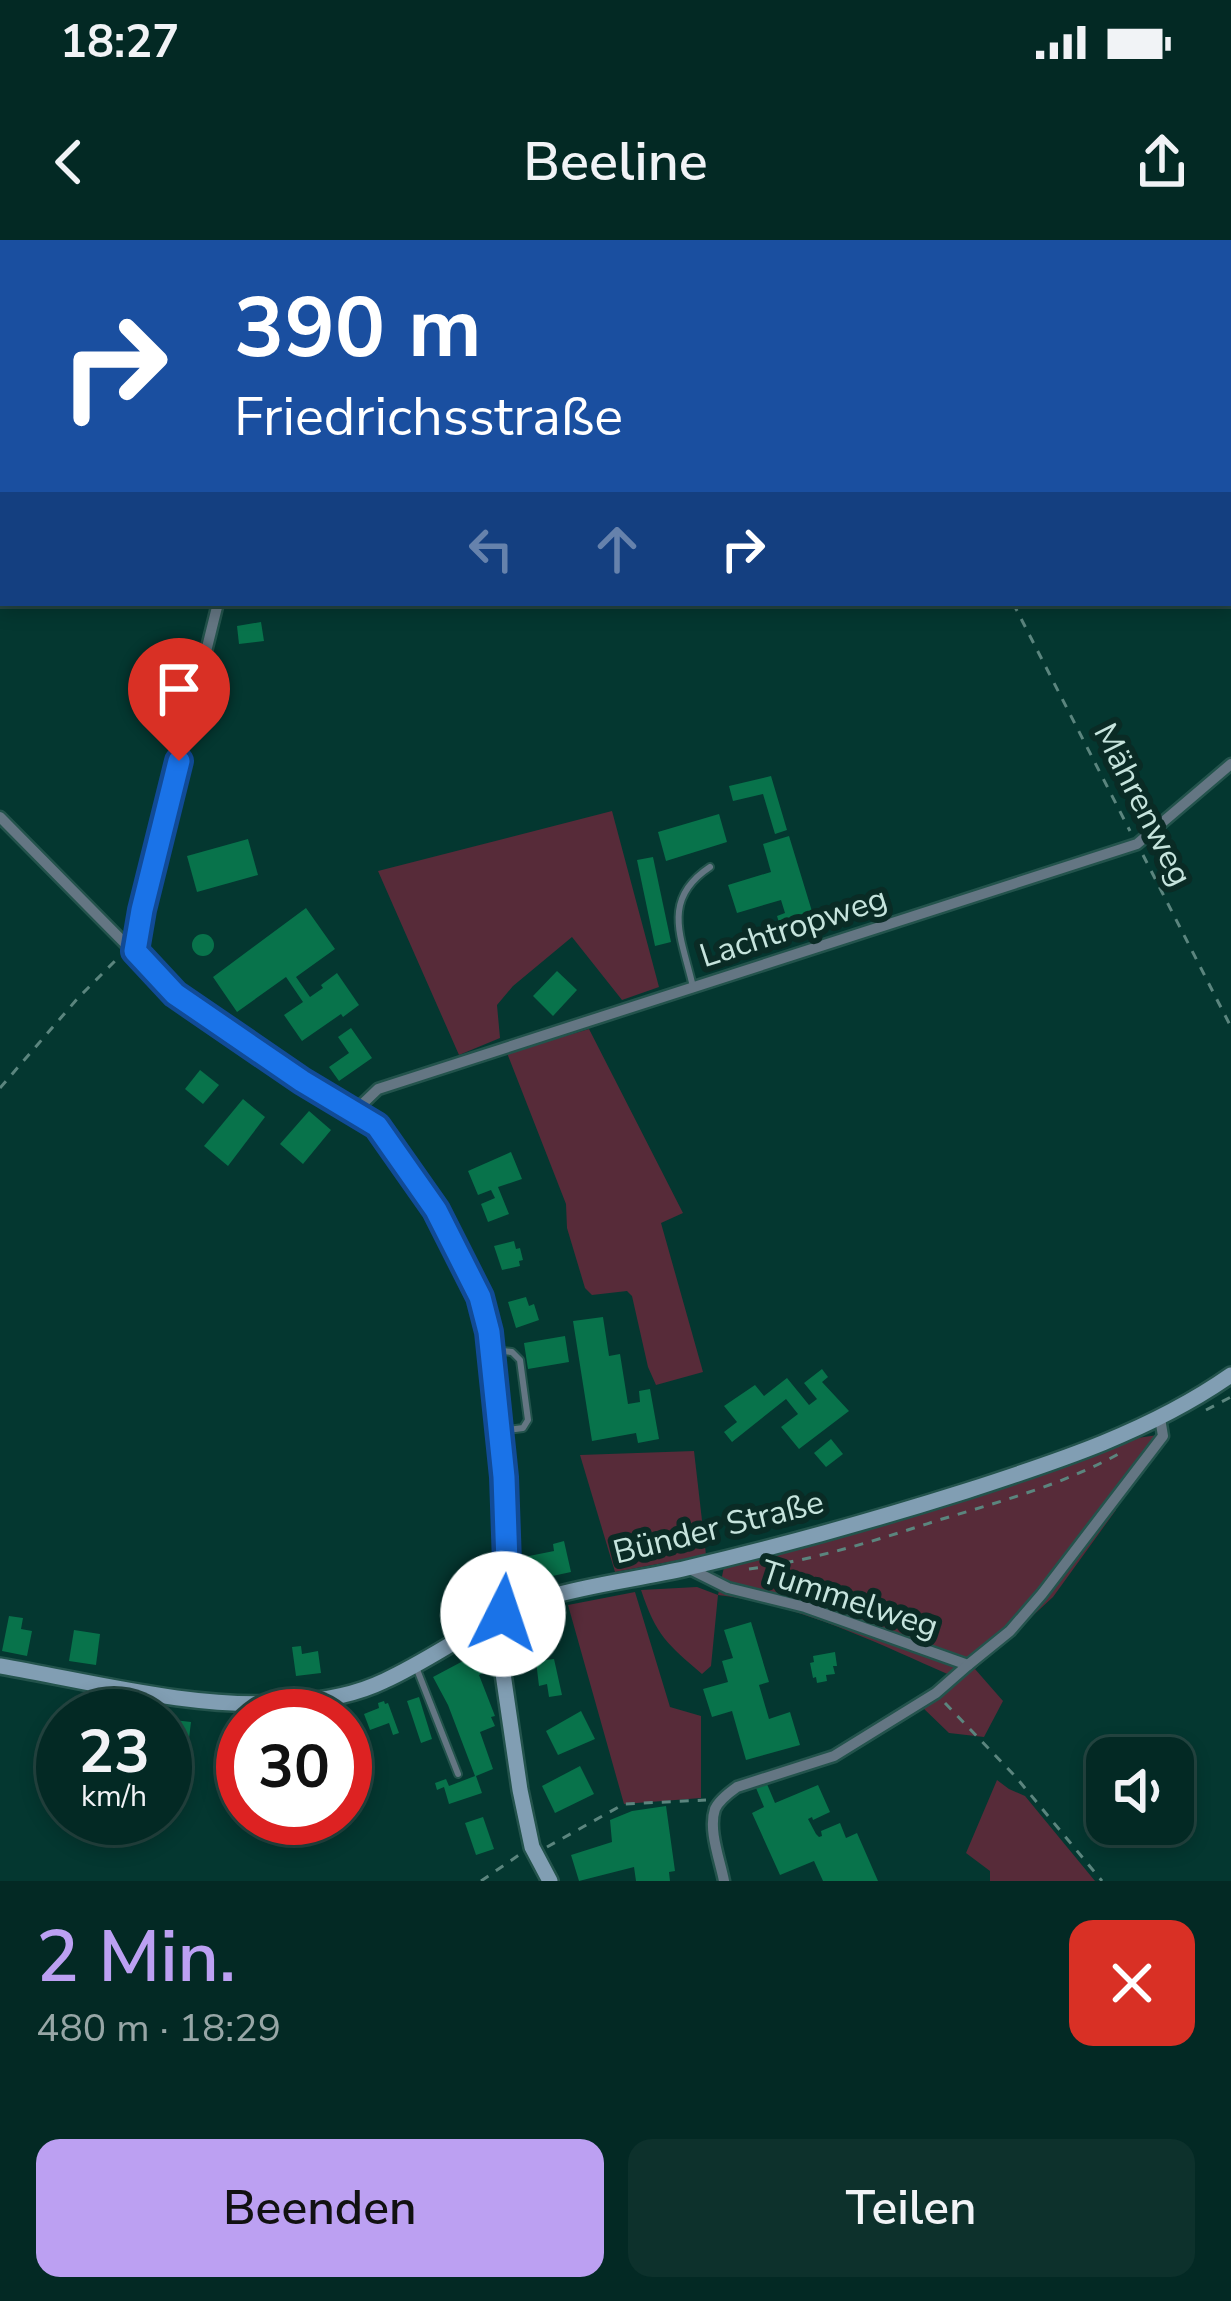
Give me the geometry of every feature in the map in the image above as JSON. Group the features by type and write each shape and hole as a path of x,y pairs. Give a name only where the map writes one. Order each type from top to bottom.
{"main road":[{"name":"Bünder Straße","path":"0,1666 235,1703 343,1696 383,1682 497,1617 541,1599 687,1568 916,1507 1073,1455 1160,1418 1231,1375"},
{"path":"497,1617 520,1790 533,1850 550,1881"}],"street":[{"path":"132,949 217,606"},
{"name":"Lachtropweg","path":"356,1111 378,1089 1137,844 1231,764"},
{"path":"0,817 175,994 377,1126 436,1210 480,1297 491,1350 507,1563 497,1617"},
{"name":"Tummelweg","path":"687,1568 728,1588 805,1607 968,1665 1021,1619 1138,1472 1162,1436 1160,1418"},
{"path":"507,1563 541,1599"},
{"path":"724,1881 714,1832 716,1809 737,1786 834,1756 936,1693 968,1665"}],"lane":[{"path":"693,987 678,919 681,896 691,879 710,867"},
{"path":"491,1350 512,1352 520,1360 528,1420 524,1428 500,1431"},
{"path":"414,1664 458,1774"}],"path":[{"name":"Mährenweg","path":"1015,606 1231,1027"},
{"path":"0,1088 78,998 132,949"},
{"path":"936,1693 1015,1776 1102,1881"},
{"path":"481,1881 624,1804 701,1798 720,1803"}],"shaded area":[{"path":"612,811 659,987 622,1000 572,937 497,1005 500,1038 459,1055 378,871"},
{"path":"589,1029 683,1213 661,1223 703,1372 656,1385 632,1296 627,1291 592,1295 585,1288 567,1228 566,1204 507,1053"},
{"path":"1158,1435 1109,1506 1116,1510 1053,1597 975,1669 1003,1701 984,1737 949,1733 921,1706 959,1679 811,1617 718,1595 724,1567 972,1499 1137,1438"},
{"path":"694,1451 706,1555 615,1572 580,1455"},
{"path":"697,1587 718,1595 711,1666 702,1674 664,1638 641,1590"},
{"path":"635,1592 670,1707 701,1716 701,1798 624,1804 568,1605"},
{"path":"997,1780 1025,1796 1095,1881 990,1881 990,1871 966,1853"}],"building":[{"path":"261,622 264,641 239,644 237,626"},
{"path":"771,776 787,830 775,834 763,794 733,801 729,786"},
{"path":"719,814 727,842 666,861 658,832"},
{"path":"789,836 814,918 780,926 777,916 785,913 781,900 737,913 728,885 771,872 763,844"},
{"path":"248,839 258,875 197,892 187,856"},
{"path":"653,857 671,942 655,946 637,860"},
{"path":"306,908 335,949 296,977 310,997 337,973 359,1005 302,1041 284,1015 303,1002 286,977 237,1012 213,977"},
{"path":"203,934 214,945 203,956 192,945"},
{"path":"557,971 577,990 553,1016 533,996"},
{"path":"351,1028 372,1058 339,1081 329,1067 349,1053 338,1037"},
{"path":"200,1070 219,1085 203,1104 185,1089"},
{"path":"243,1099 265,1117 228,1166 204,1146"},
{"path":"309,1111 331,1130 303,1164 280,1144"},
{"path":"511,1152 522,1179 498,1187 509,1214 488,1222 481,1204 495,1198 491,1190 478,1195 468,1171"},
{"path":"514,1241 523,1260 520,1266 502,1270 494,1246"},
{"path":"526,1297 539,1320 516,1328 508,1302"},
{"path":"603,1317 609,1356 620,1354 628,1404 640,1402 639,1391 650,1389 659,1439 638,1443 636,1433 592,1441 573,1321"},
{"path":"565,1336 569,1362 528,1369 524,1343"},
{"path":"822,1369 828,1377 822,1382 849,1411 799,1449 781,1427 798,1414 786,1399 732,1442 724,1432 737,1422 724,1406 755,1385 764,1396 787,1378 809,1405 817,1399 804,1383"},
{"path":"831,1439 843,1454 826,1467 814,1453"},
{"path":"564,1541 571,1572 534,1580 531,1567 521,1569 519,1558 554,1551 553,1544"},
{"path":"9,1616 23,1618 21,1629 32,1631 27,1656 2,1651"},
{"path":"751,1622 769,1682 759,1685 769,1719 790,1712 800,1745 746,1760 732,1711 712,1717 703,1689 728,1682 722,1661 733,1658 724,1630"},
{"path":"74,1630 100,1634 96,1665 69,1661"},
{"path":"301,1646 302,1654 318,1651 321,1673 296,1676 292,1647"},
{"path":"480,1652 487,1670 479,1675 495,1726 480,1732 493,1769 476,1776 482,1793 449,1804 444,1787 437,1790 435,1783 446,1779 449,1786 475,1776 433,1677"},
{"path":"835,1652 835,1674 817,1683 810,1663 813,1656"},
{"path":"554,1659 562,1695 549,1697 547,1684 539,1686 536,1661"},
{"path":"419,1697 432,1739 421,1743 407,1701"},
{"path":"378,1703 388,1703 399,1733 393,1735 389,1723 372,1729 372,1711 379,1708"},
{"path":"581,1711 595,1739 558,1755 546,1731"},
{"path":"580,1766 594,1794 555,1813 542,1786"},
{"path":"767,1784 775,1803 818,1785 830,1812 808,1819 816,1834 822,1836 821,1831 840,1823 846,1838 857,1833 878,1881 823,1881 814,1861 780,1875 752,1813 764,1807 756,1788"},
{"path":"666,1806 675,1871 669,1872 670,1881 636,1881 634,1867 579,1881 571,1855 612,1842 610,1820"},
{"path":"483,1817 494,1849 476,1855 465,1823"}],"route":[{"path":"179,761 135,951 175,994 227,1032 377,1126 436,1210 480,1297 489,1332 504,1477 507,1563 503,1614"}]}
